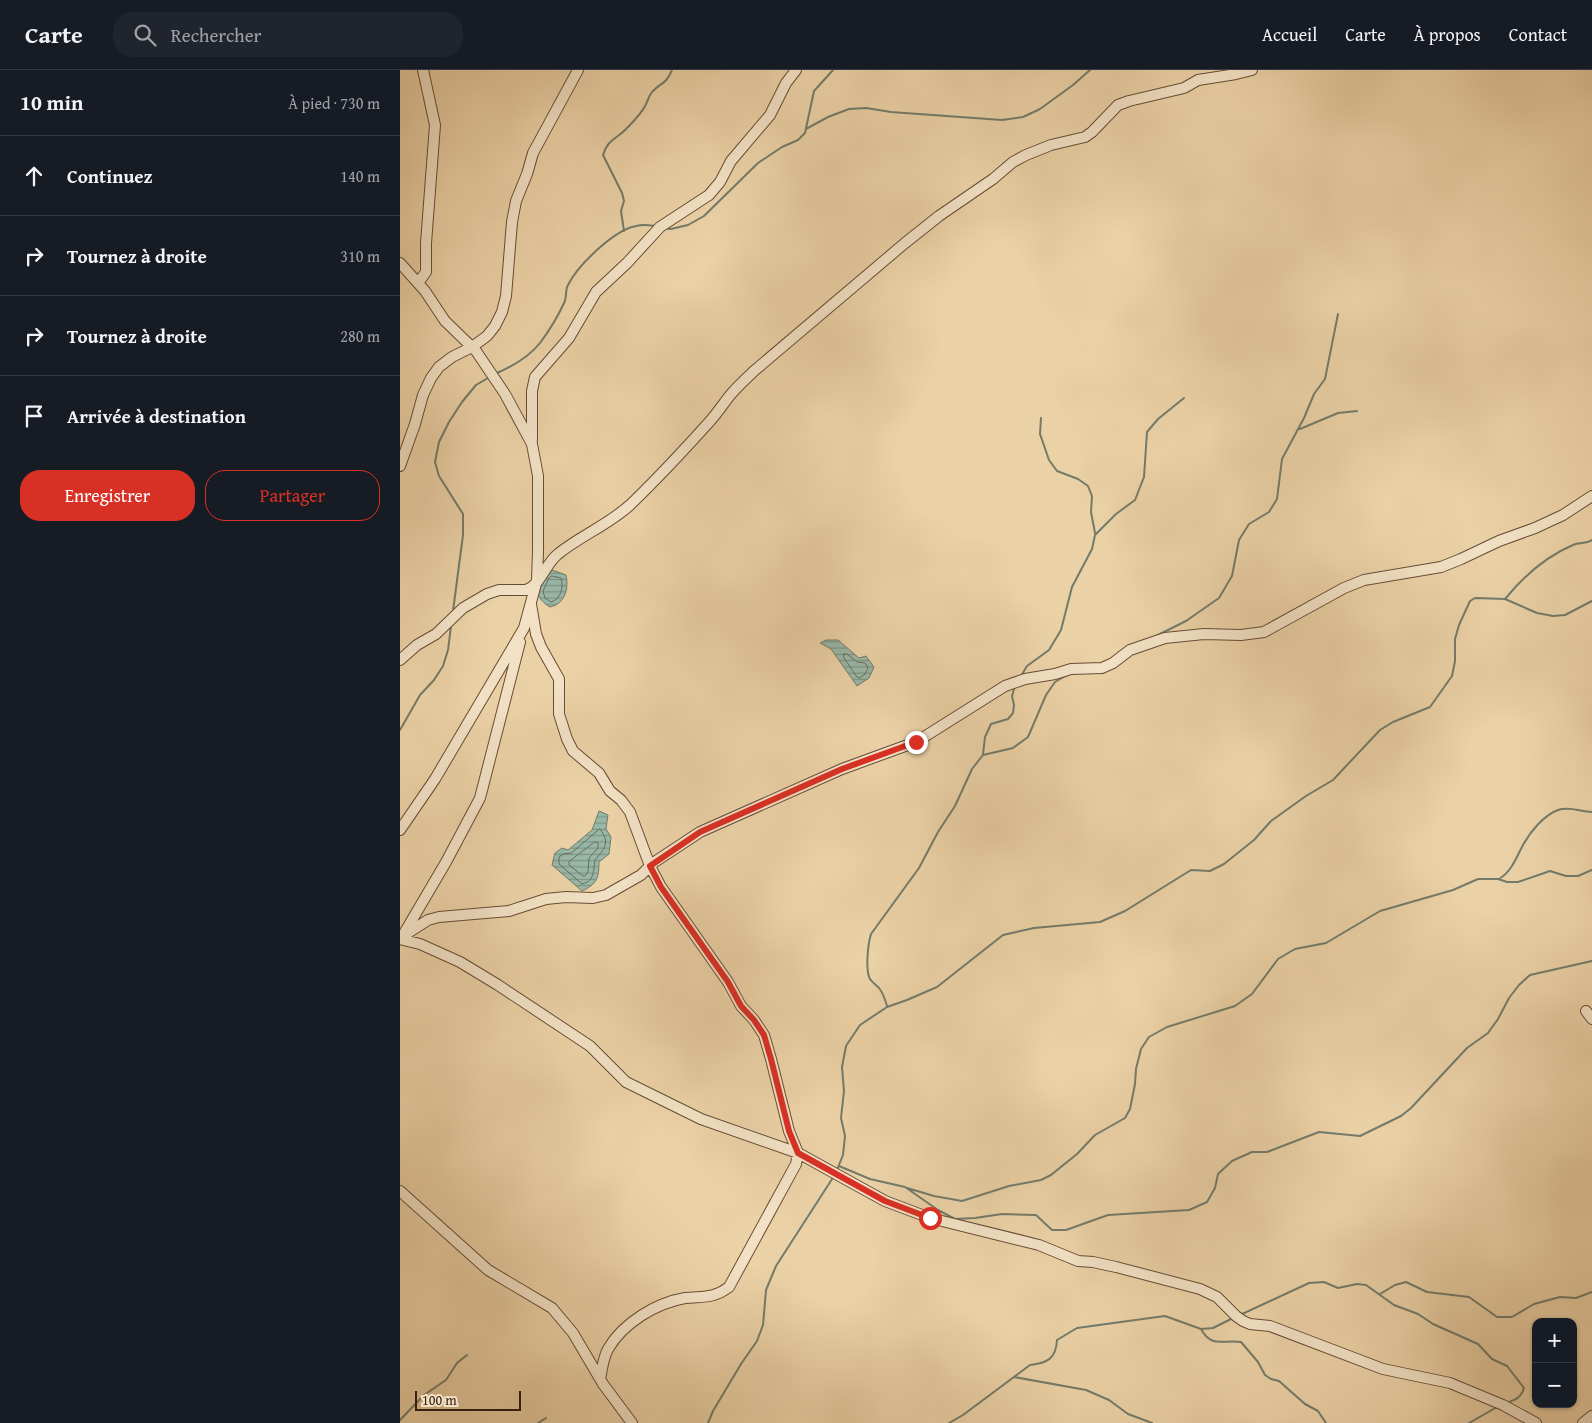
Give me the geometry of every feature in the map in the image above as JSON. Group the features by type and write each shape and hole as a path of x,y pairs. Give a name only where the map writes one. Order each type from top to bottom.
{"street":[{"path":"418,283 426,272 426,242 435,125 423,70"},
{"path":"400,466 423,395 431,378 452,357 472,347 491,331 502,312 506,296 512,222 516,201 533,153 578,70"},
{"path":"400,939 446,862 480,798 531,604 536,583 538,552 538,476 532,444 532,391 535,377 569,338 601,287 660,227 709,195 720,182 731,161 770,116 786,83 796,70"},
{"path":"400,660 417,645 436,634 463,608 487,594 498,590 526,590 536,583 549,562 556,555 602,527 629,506 683,451 713,418 732,392 754,371 905,243 939,216 993,179 1013,162 1051,145 1085,138 1118,105 1184,88 1198,80 1252,70"},
{"path":"400,263 418,283 445,321 472,347 506,394 532,444"},
{"path":"400,939 428,920 440,917 509,911 546,899 566,897 593,898 606,895 641,875 650,866 700,832 842,769 916,742 1004,686 1025,679 1071,669 1102,668 1113,663 1130,650 1165,638 1204,634 1241,635 1264,632 1344,588 1364,580 1441,567 1564,515 1592,496"},
{"path":"531,604 536,634 559,679 559,714 567,739 573,750 599,773 610,791 621,800 630,812 650,866 666,894 728,982 741,1006 764,1035 789,1131 798,1153 796,1164 788,1180 729,1288 712,1297 686,1298 669,1302 640,1316 620,1333 607,1350 600,1379"},
{"path":"400,830 435,779 524,628"},
{"path":"400,939 460,962 498,985 590,1046 626,1082 700,1118 798,1153 885,1201 930,1218 1040,1245 1078,1262 1093,1262 1116,1267 1200,1289 1217,1296 1236,1316 1250,1324 1270,1326 1383,1369 1450,1383 1503,1405 1536,1423"},
{"path":"400,1191 488,1270 552,1308 573,1333 600,1379 632,1423"},
{"path":"1583,1423 1592,1416"}],"water":[{"path":"552,570 566,575 567,585 565,595 559,603 550,607 540,598 538,588 542,579"},
{"path":"826,640 838,640 859,658 866,656 874,667 869,678 857,686 831,649 820,643"},
{"path":"599,811 608,815 606,829 611,837 609,854 599,862 598,876 594,883 582,891 552,865 555,853 562,848 568,850 592,830"}],"waterway":[{"path":"624,231 621,211 624,201 622,193 603,155 610,143 639,115 652,92 665,81 672,70"},
{"path":"665,228 671,229 688,225 704,216 758,163 782,147 798,140 805,133 814,91 833,70"},
{"path":"806,129 828,117 849,109 866,108 891,112 1002,120 1023,117 1040,109 1090,70"},
{"path":"497,373 520,361 540,343 562,308 567,287 573,277 597,250 607,241 627,229 641,225 655,226"},
{"path":"1154,637 1186,621 1219,598 1232,576 1239,540 1249,524 1269,512 1277,499 1282,459 1304,418 1314,394 1325,379 1338,314"},
{"path":"453,611 463,535 463,514 439,476 435,462 439,442 449,422 476,385 488,378"},
{"path":"1021,676 1027,666 1049,650 1061,630 1072,587 1092,549 1095,535 1116,514 1135,500 1144,477 1147,432 1158,419 1184,398"},
{"path":"1300,429 1338,413 1357,411"},
{"path":"1041,418 1040,434 1049,460 1057,471 1078,479 1088,486 1092,496 1091,512 1095,533"},
{"path":"1505,599 1528,575 1545,561 1573,545 1592,540"},
{"path":"837,1170 843,1155 845,1136 841,1118 844,1091 842,1067 846,1046 860,1025 887,1007 937,987 1003,935 1034,928 1100,922 1125,911 1191,870 1210,871 1224,864 1254,840 1271,821 1306,796 1333,780 1380,730 1393,722 1430,707 1452,676 1455,661 1455,639 1459,625 1470,601 1475,598 1505,599 1537,613 1553,616 1565,615 1592,601"},
{"path":"400,730 420,695 434,680 443,666 448,650 451,626"},
{"path":"1081,673 1103,673 1106,671"},
{"path":"887,1006 882,992 868,975 871,934 919,868 938,832 955,806 972,769 983,755 1013,748 1028,737 1046,695 1055,682 1067,675"},
{"path":"983,754 985,737 991,724 1008,719 1013,713 1012,696 1015,686"},
{"path":"1499,879 1510,868 1533,830 1553,812 1562,809 1592,812"},
{"path":"907,1188 934,1196 962,1201 1009,1186 1041,1180 1051,1175 1077,1154 1095,1135 1125,1118 1130,1109 1141,1049 1149,1037 1167,1027 1235,1006 1252,994 1278,959 1295,949 1326,943 1380,911 1453,890 1478,879 1518,882 1550,871 1566,876 1578,876 1592,870"},
{"path":"839,1166 870,1179 905,1187 938,1210 955,1219 1002,1214 1036,1215 1052,1230 1066,1230 1108,1215 1189,1210 1207,1202 1215,1188 1218,1174 1232,1161 1252,1152 1267,1152 1319,1132 1360,1136 1401,1116 1411,1108 1467,1048 1488,1033 1509,998 1530,975 1592,961"},
{"path":"708,1423 741,1364 757,1341 763,1325 766,1290 776,1266 834,1176"},
{"path":"1240,1315 1309,1283 1324,1282 1338,1288 1357,1284 1366,1285 1394,1305 1418,1314 1433,1324 1478,1344 1492,1359 1507,1366 1524,1388 1517,1398 1506,1403"},
{"path":"1380,1294 1395,1285 1406,1282 1427,1292 1469,1297 1497,1317 1512,1317 1534,1304 1560,1297 1576,1298 1592,1292"},
{"path":"949,1423 963,1415 1030,1365 1050,1359 1055,1352 1057,1340 1077,1328 1165,1316 1201,1329 1213,1328 1233,1318"},
{"path":"1201,1329 1209,1339 1214,1341 1241,1342 1258,1362 1265,1375 1279,1381 1305,1404 1318,1411 1326,1423"},
{"path":"400,1420 424,1395 446,1380 457,1363 467,1355"},
{"path":"1014,1377 1086,1390 1109,1400 1128,1414 1152,1423"},
{"path":"1469,1423 1497,1407"},
{"path":"538,1423 546,1418"}],"route":[{"path":"916,742 842,769 700,832 650,866 661,887 712,962 728,982 741,1006 764,1035 789,1131 798,1153 885,1201 930,1218"}]}
